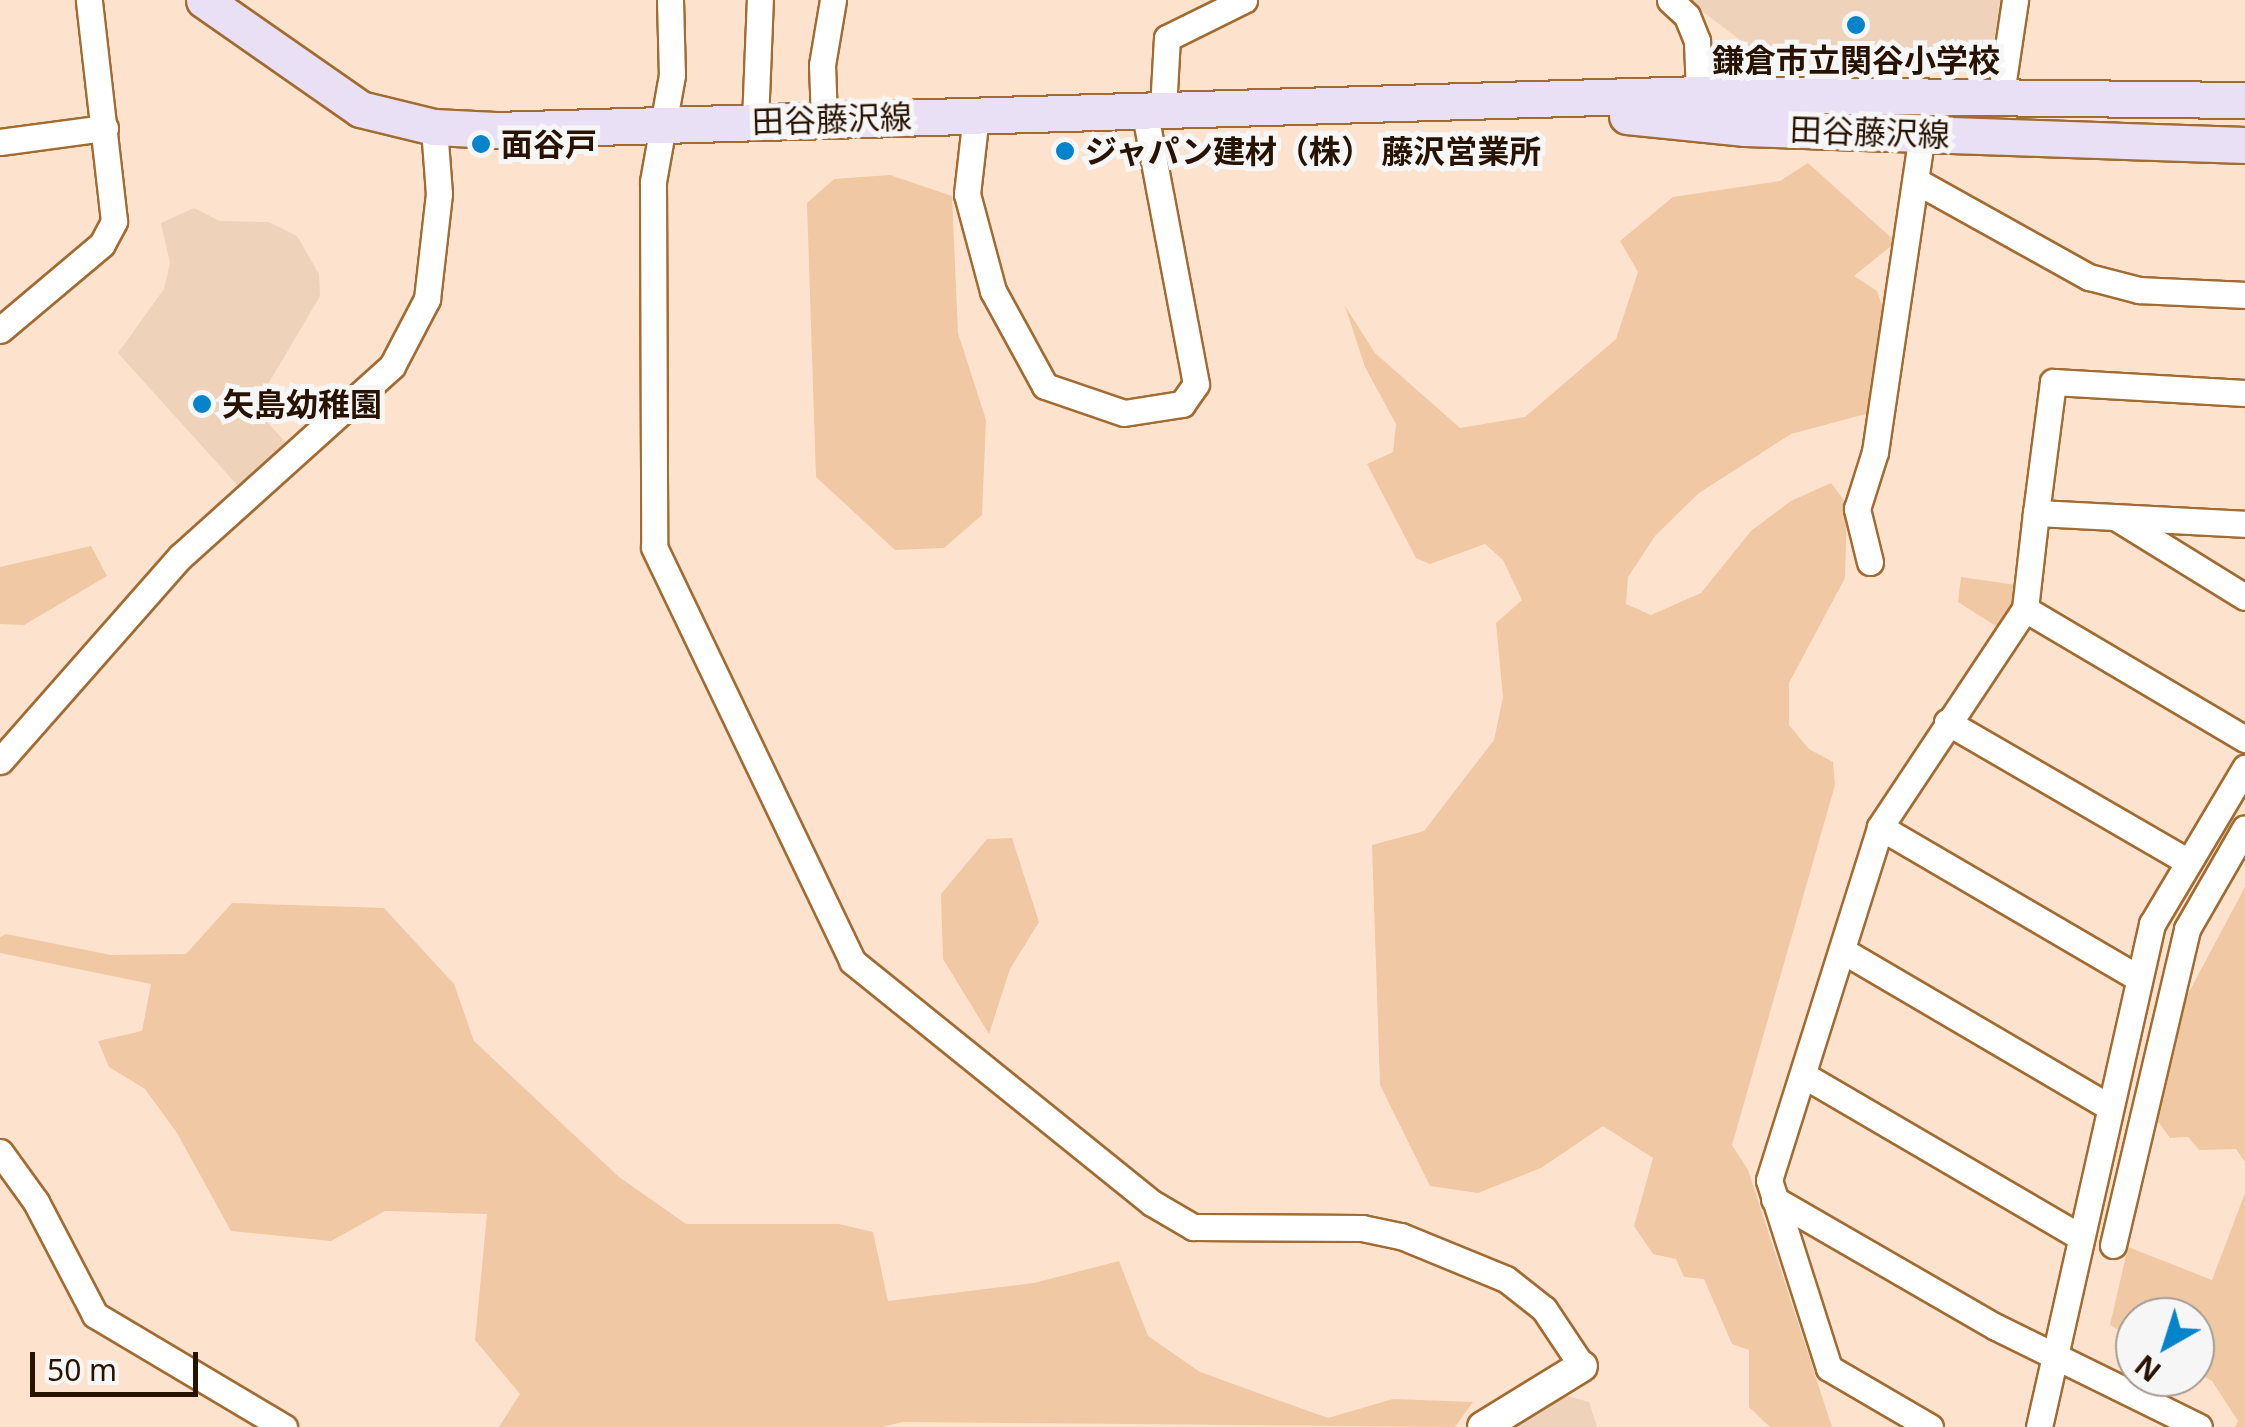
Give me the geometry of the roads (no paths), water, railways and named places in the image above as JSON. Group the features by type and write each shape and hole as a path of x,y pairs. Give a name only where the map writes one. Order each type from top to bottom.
{"main road":[{"name":"田谷藤沢線","path":"204,0 335,97 388,118 434,127 754,122 1153,109 1497,105 1699,94 2002,94 2245,100"},
{"name":"田谷藤沢線","path":"1497,105 1727,125 2245,145"}],"street":[{"path":"0,330 102,244 114,221 90,0"},
{"path":"670,0 672,75 660,124 653,182 654,547 852,961 1152,1204 1193,1227 1362,1228 1400,1236 1506,1279 1544,1309 1582,1366 1483,1427"},
{"path":"754,122 760,0"},
{"path":"824,118 822,66 833,0"},
{"path":"976,115 966,194 993,291 1044,386 1124,413 1182,404 1196,384 1153,109 1167,38 1244,0"},
{"path":"1670,0 1687,16 1697,41 1699,94 1727,125"},
{"path":"2002,94 2015,0"},
{"path":"0,760 162,575 364,395 400,355 427,298 439,194 434,127"},
{"path":"0,142 105,128"},
{"path":"1870,562 1857,508 1875,452 1918,182 1922,134"},
{"path":"1918,182 2090,277 2139,290 2245,295"},
{"path":"1930,1427 1829,1368 1769,1180 1845,952 1880,826 2025,609 2053,382 2245,393"},
{"path":"2036,512 2245,524"},
{"path":"2112,515 2245,597"},
{"path":"2025,609 2245,739"},
{"path":"1948,722 2188,861"},
{"path":"2038,1427 2152,924 2245,768"},
{"path":"1880,826 2137,978"},
{"path":"2113,1245 2187,929 2245,828"},
{"path":"1845,952 2108,1106"},
{"path":"1805,1076 2080,1236"},
{"path":"0,1152 36,1202 94,1315 284,1427"},
{"path":"1774,1198 2053,1355 2199,1427"}],"place":[{"name":"鎌倉市立関谷小学校","path":"1856,25"},
{"name":"面谷戸","path":"481,144"},
{"name":"ジャパン建材（株） 藤沢営業所","path":"1065,151"},
{"name":"矢島幼稚園","path":"202,404"}]}
